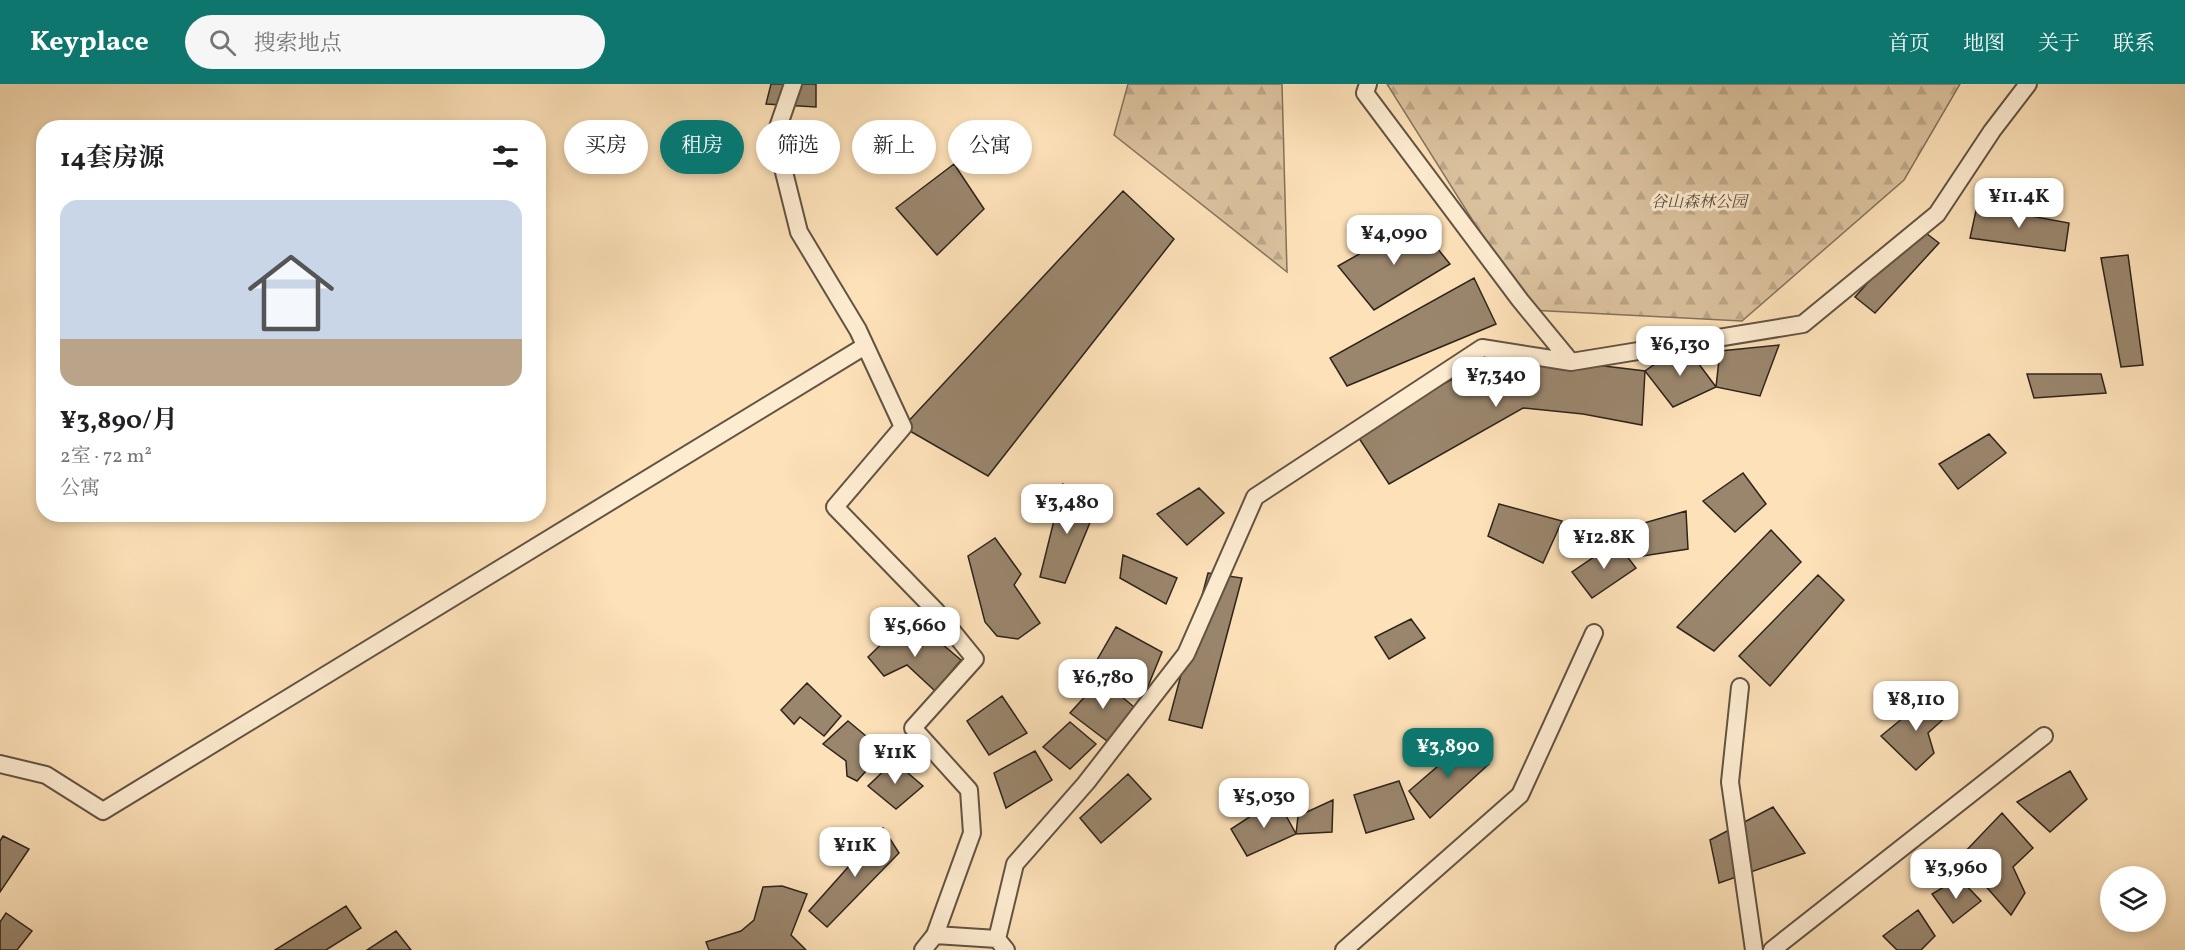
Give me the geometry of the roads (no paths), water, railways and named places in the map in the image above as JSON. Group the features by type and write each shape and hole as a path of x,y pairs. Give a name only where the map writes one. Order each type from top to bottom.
{"street":[{"path":"793,84 775,136 799,232 858,330 903,427 835,507 936,611 975,659 913,728 969,790 972,832 935,935 923,950"},
{"path":"1368,84 1365,93 1520,300 1570,362"},
{"path":"935,935 1001,945 1015,864 1086,783 1186,654 1255,497 1482,348 1570,362 1803,324 1937,214 1992,131 2028,84"},
{"path":"0,764 46,775 103,811 866,346"},
{"path":"1344,950 1520,795 1594,633"},
{"path":"1740,687 1730,782 1754,950"},
{"path":"1772,950 2044,736"}],"park label":[{"name":"谷山森林公园","path":"1699,201"}]}
